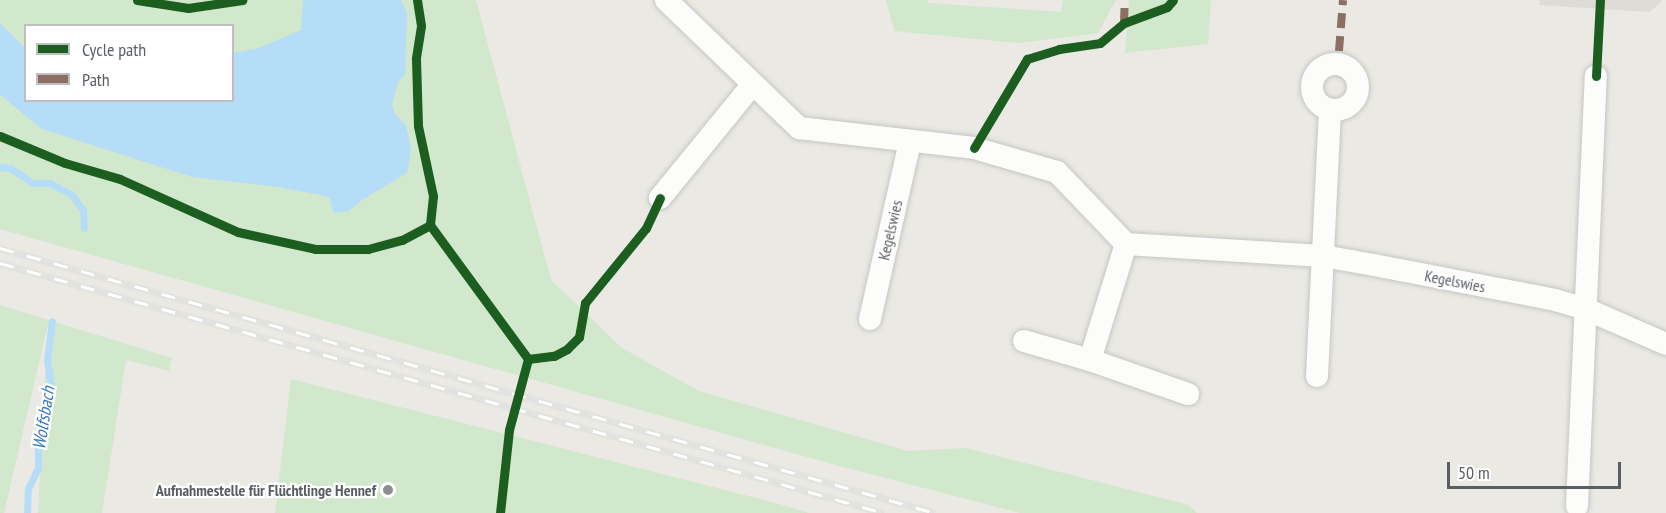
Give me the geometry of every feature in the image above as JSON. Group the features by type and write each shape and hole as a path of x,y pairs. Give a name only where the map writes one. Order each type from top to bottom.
{"street":[{"path":"666,0 799,128 974,148 1057,172 1126,244 1090,360"},
{"path":"1338,57 1343,65 1355,75 1358,90 1356,97 1346,108 1330,110 1317,102 1311,88 1312,80 1321,67 1338,57"},
{"path":"1577,506 1596,76"},
{"path":"660,198 752,85"},
{"path":"1317,376 1330,110"},
{"name":"Kegelswies","path":"870,319 910,141"},
{"name":"Kegelswies","path":"1126,244 1323,256 1555,300 1586,309 1666,344"},
{"path":"1024,341 1090,360 1188,394"}],"shaded area":[{"path":"1540,0 1663,0 1650,12 1539,5"}],"green space":[{"path":"0,0 476,0 551,280 622,348 699,391 908,451 966,448 1189,505 1197,513 1020,513 828,463 0,229"},
{"path":"886,0 928,0 928,3 1061,12 1063,0 1116,0 1098,33 1019,43 894,31"},
{"path":"1129,0 1211,0 1208,44 1125,53"},
{"path":"0,305 172,358 169,371 126,360 102,513 38,513 48,324 4,513 0,513"},
{"path":"291,379 776,503 809,513 275,513"}],"water":[{"path":"303,0 401,0 407,13 405,75 398,82 392,105 395,114 406,125 411,150 407,173 362,200 349,211 333,213 330,198 321,195 277,187 192,177 42,129 0,95 0,23 24,47 24,102 234,102 234,53 256,49 301,30"}],"waterway":[{"name":"Wolfsbach","path":"0,167 10,168 33,183 50,183 71,194 83,210 84,228"},
{"name":"Wolfsbach","path":"27,513 28,489 38,468 38,439 51,385 47,361 52,321"}],"railway":[{"path":"0,248 935,513"},
{"path":"0,263 884,513"}],"marked path":[{"path":"1124,23 1125,0"},
{"path":"1339,51 1343,0"}],"cycle path":[{"path":"137,0 188,8 242,0"},
{"path":"417,0 421,26 416,59 418,126 433,196 430,225 528,359 509,430 500,513"},
{"path":"974,148 1027,59 1059,49 1100,43 1124,23 1167,7 1173,0"},
{"path":"1596,76 1600,0"},
{"path":"0,136 65,163 120,179 238,232 315,249 368,249 402,240 430,225"},
{"path":"528,359 554,356 567,349 579,337 585,303 646,228 660,198"}],"place":[{"name":"Aufnahmestelle für Flüchtlinge Hennef","path":"388,490"}]}
